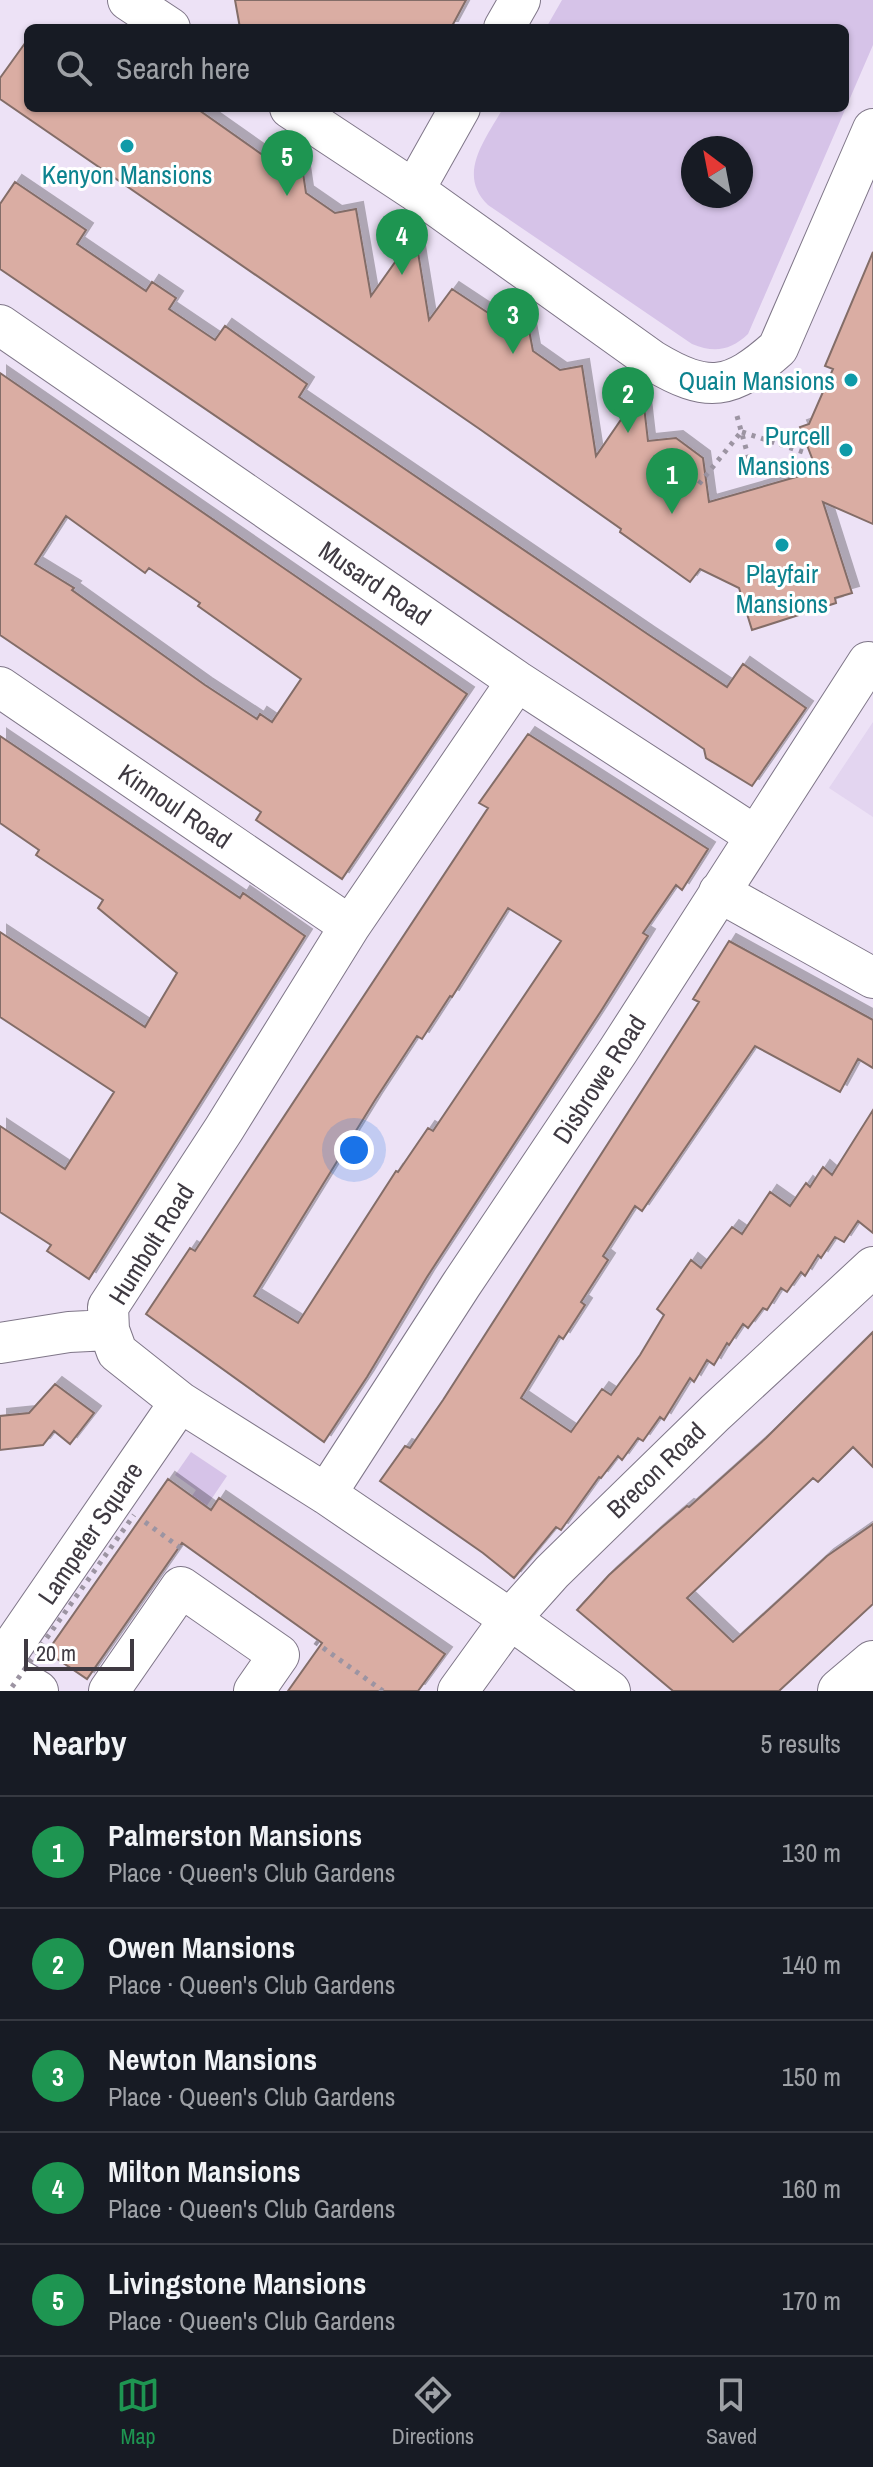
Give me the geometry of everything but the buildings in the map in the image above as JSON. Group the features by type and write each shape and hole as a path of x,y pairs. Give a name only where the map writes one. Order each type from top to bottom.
{"main road":[{"path":"840,1691 873,1663"}],"street":[{"path":"128,0 164,24"},
{"path":"506,24 520,0"},
{"path":"296,112 414,190 653,361 679,377 705,385 727,381 755,369 778,348 873,129"},
{"path":"414,190 458,112"},
{"name":"Musard Road","path":"0,325 517,681 754,835"},
{"name":"Disbrowe Road","path":"326,1494 618,1051 868,662"},
{"name":"Humbolt Road","path":"517,681 350,926 224,1129 108,1307 109,1330 117,1352 180,1402 326,1494 610,1691"},
{"name":"Kinnoul Road","path":"0,687 350,926"},
{"path":"719,892 873,978"},
{"name":"Brecon Road","path":"458,1691 510,1619 552,1572 704,1423 873,1267"},
{"path":"0,1343 69,1332 109,1330"},
{"name":"Lampeter Square","path":"12,1677 180,1402"},
{"path":"109,1691 181,1587 279,1655 254,1691"}],"path":[{"path":"741,431 806,453"},
{"path":"741,431 755,481"},
{"path":"699,484 741,431"},
{"path":"12,1677 134,1515"},
{"path":"310,1638 383,1691"}],"shaded area":[{"path":"562,0 873,0 873,45 849,100 849,24 548,24"},
{"path":"501,112 844,112 748,334 722,349 692,344 488,205 474,181 477,156"},
{"path":"873,722 873,817 829,788"},
{"path":"191,1452 227,1476 185,1538 170,1528 196,1490 175,1475"}],"place":[{"name":"Kenyon Mansions","path":"127,146"},
{"name":"Livingstone Mansions","path":"287,196"},
{"name":"Milton Mansions","path":"402,275"},
{"name":"Newton Mansions","path":"513,354"},
{"name":"Quain Mansions","path":"851,380"},
{"name":"Owen Mansions","path":"628,433"},
{"name":"Purcell Mansions","path":"846,450"},
{"name":"Palmerston Mansions","path":"672,514"},
{"name":"Playfair Mansions","path":"782,545"}]}
